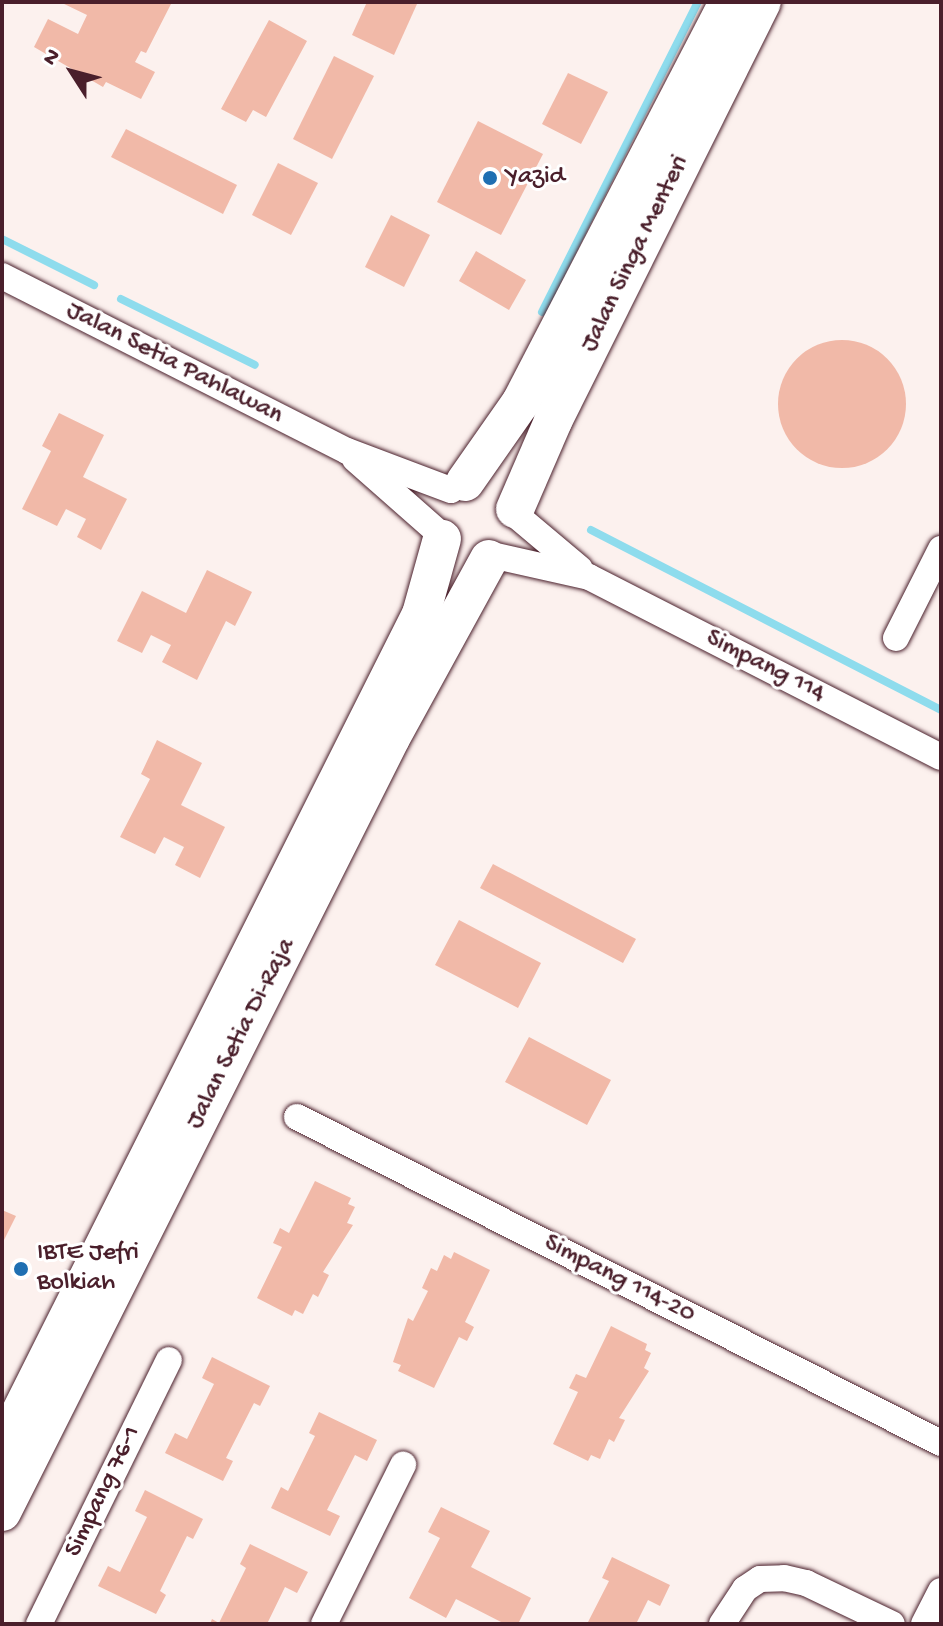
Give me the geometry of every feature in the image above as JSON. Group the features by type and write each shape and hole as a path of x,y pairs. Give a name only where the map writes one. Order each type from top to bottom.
{"main road":[{"name":"Jalan Singa Menteri","path":"458,486 521,402 728,2"},
{"name":"Jalan Singa Menteri","path":"516,512 553,421 762,2"},
{"path":"495,485 516,512 513,539 492,558 465,560 440,536 439,510 458,486 495,485"},
{"name":"Jalan Setia Di-Raja","path":"2,1449 421,614 440,536"},
{"name":"Jalan Setia Di-Raja","path":"2,1512 391,738 492,558"}],"street":[{"name":"Jalan Setia Pahlawan","path":"2,276 347,451 458,486"},
{"name":"Jalan Setia Pahlawan","path":"347,451 440,536"},
{"name":"Simpang 114","path":"516,512 589,577 941,757"},
{"path":"896,638 941,549"},
{"name":"Simpang 114","path":"492,558 589,577"},
{"name":"Simpang 114-20","path":"297,1117 941,1443"},
{"name":"Simpang 76-1","path":"39,1624 169,1360"},
{"path":"324,1624 403,1465"},
{"path":"722,1624 745,1589 760,1579 784,1578 806,1583 892,1624"},
{"path":"924,1624 941,1591"}],"building":[{"path":"60,2 171,4 146,53 141,51 135,62 155,72 141,99 106,82 103,87 34,47 48,19 78,34 87,15"},
{"path":"367,2 417,4 394,55 352,35"},
{"path":"269,20 307,41 266,117 253,110 246,122 221,109"},
{"path":"334,56 374,76 332,159 293,139"},
{"path":"568,73 608,92 581,144 542,124"},
{"name":"Yazid","path":"478,121 543,154 501,235 437,202"},
{"path":"126,129 237,185 223,214 111,157"},
{"path":"278,163 318,183 291,235 252,215"},
{"path":"391,215 430,235 404,287 365,267"},
{"path":"476,251 526,280 509,310 459,281"},
{"path":"842,340 867,345 887,359 901,379 906,404 901,429 887,449 867,463 842,468 817,463 797,449 783,429 778,404 783,379 797,359 817,345"},
{"path":"59,413 104,435 83,477 127,499 101,550 77,537 86,519 66,509 57,526 22,509 51,451 42,446"},
{"path":"207,570 252,592 235,626 226,621 197,680 162,662 171,645 151,635 142,653 117,641 142,591 186,613"},
{"path":"157,740 202,763 181,805 225,827 200,878 175,865 184,847 164,837 155,854 120,837 150,779 141,774"},
{"path":"493,864 636,939 623,963 480,888"},
{"path":"459,920 541,963 518,1008 435,965"},
{"path":"529,1037 611,1080 587,1125 505,1082"},
{"path":"315,1181 351,1198 348,1204 355,1207 347,1223 353,1225 323,1272 329,1275 318,1297 313,1294 303,1314 295,1310 292,1316 257,1298 282,1247 273,1243 280,1228 289,1233"},
{"path":"2,1210 16,1216 2,1244"},
{"path":"454,1252 490,1270 465,1322 474,1327 467,1341 459,1337 434,1388 398,1371 401,1365 393,1362 408,1318 413,1321 428,1291 422,1288 431,1268 437,1271 444,1255 451,1259"},
{"path":"611,1326 647,1344 645,1350 651,1353 644,1368 649,1371 619,1418 625,1420 614,1442 609,1439 600,1459 591,1455 588,1461 553,1444 578,1392 569,1388 576,1374 586,1378"},
{"path":"212,1357 270,1386 260,1406 254,1403 226,1458 233,1461 223,1481 165,1453 175,1433 187,1439 214,1384 202,1378"},
{"path":"319,1412 377,1440 367,1461 355,1455 327,1510 340,1516 330,1536 271,1508 281,1487 288,1491 315,1436 309,1433"},
{"path":"145,1490 203,1519 193,1539 187,1536 160,1591 166,1595 156,1614 98,1586 108,1566 120,1572 147,1517 135,1511"},
{"path":"441,1507 490,1531 471,1567 531,1598 518,1624 505,1624 456,1599 446,1618 409,1598 440,1538 428,1532"},
{"path":"250,1544 308,1572 297,1593 285,1587 267,1624 210,1624 212,1619 219,1623 246,1568 240,1564"},
{"path":"612,1557 670,1585 660,1606 648,1600 636,1624 587,1624 609,1581 602,1578"}],"waterway":[{"path":"542,312 698,2"},
{"path":"2,239 94,285"},
{"path":"121,299 255,365"},
{"path":"591,530 941,710"}],"place":[{"name":"Yazid","path":"490,178"},
{"name":"IBTE Jefri Bolkiah","path":"21,1269"}]}
